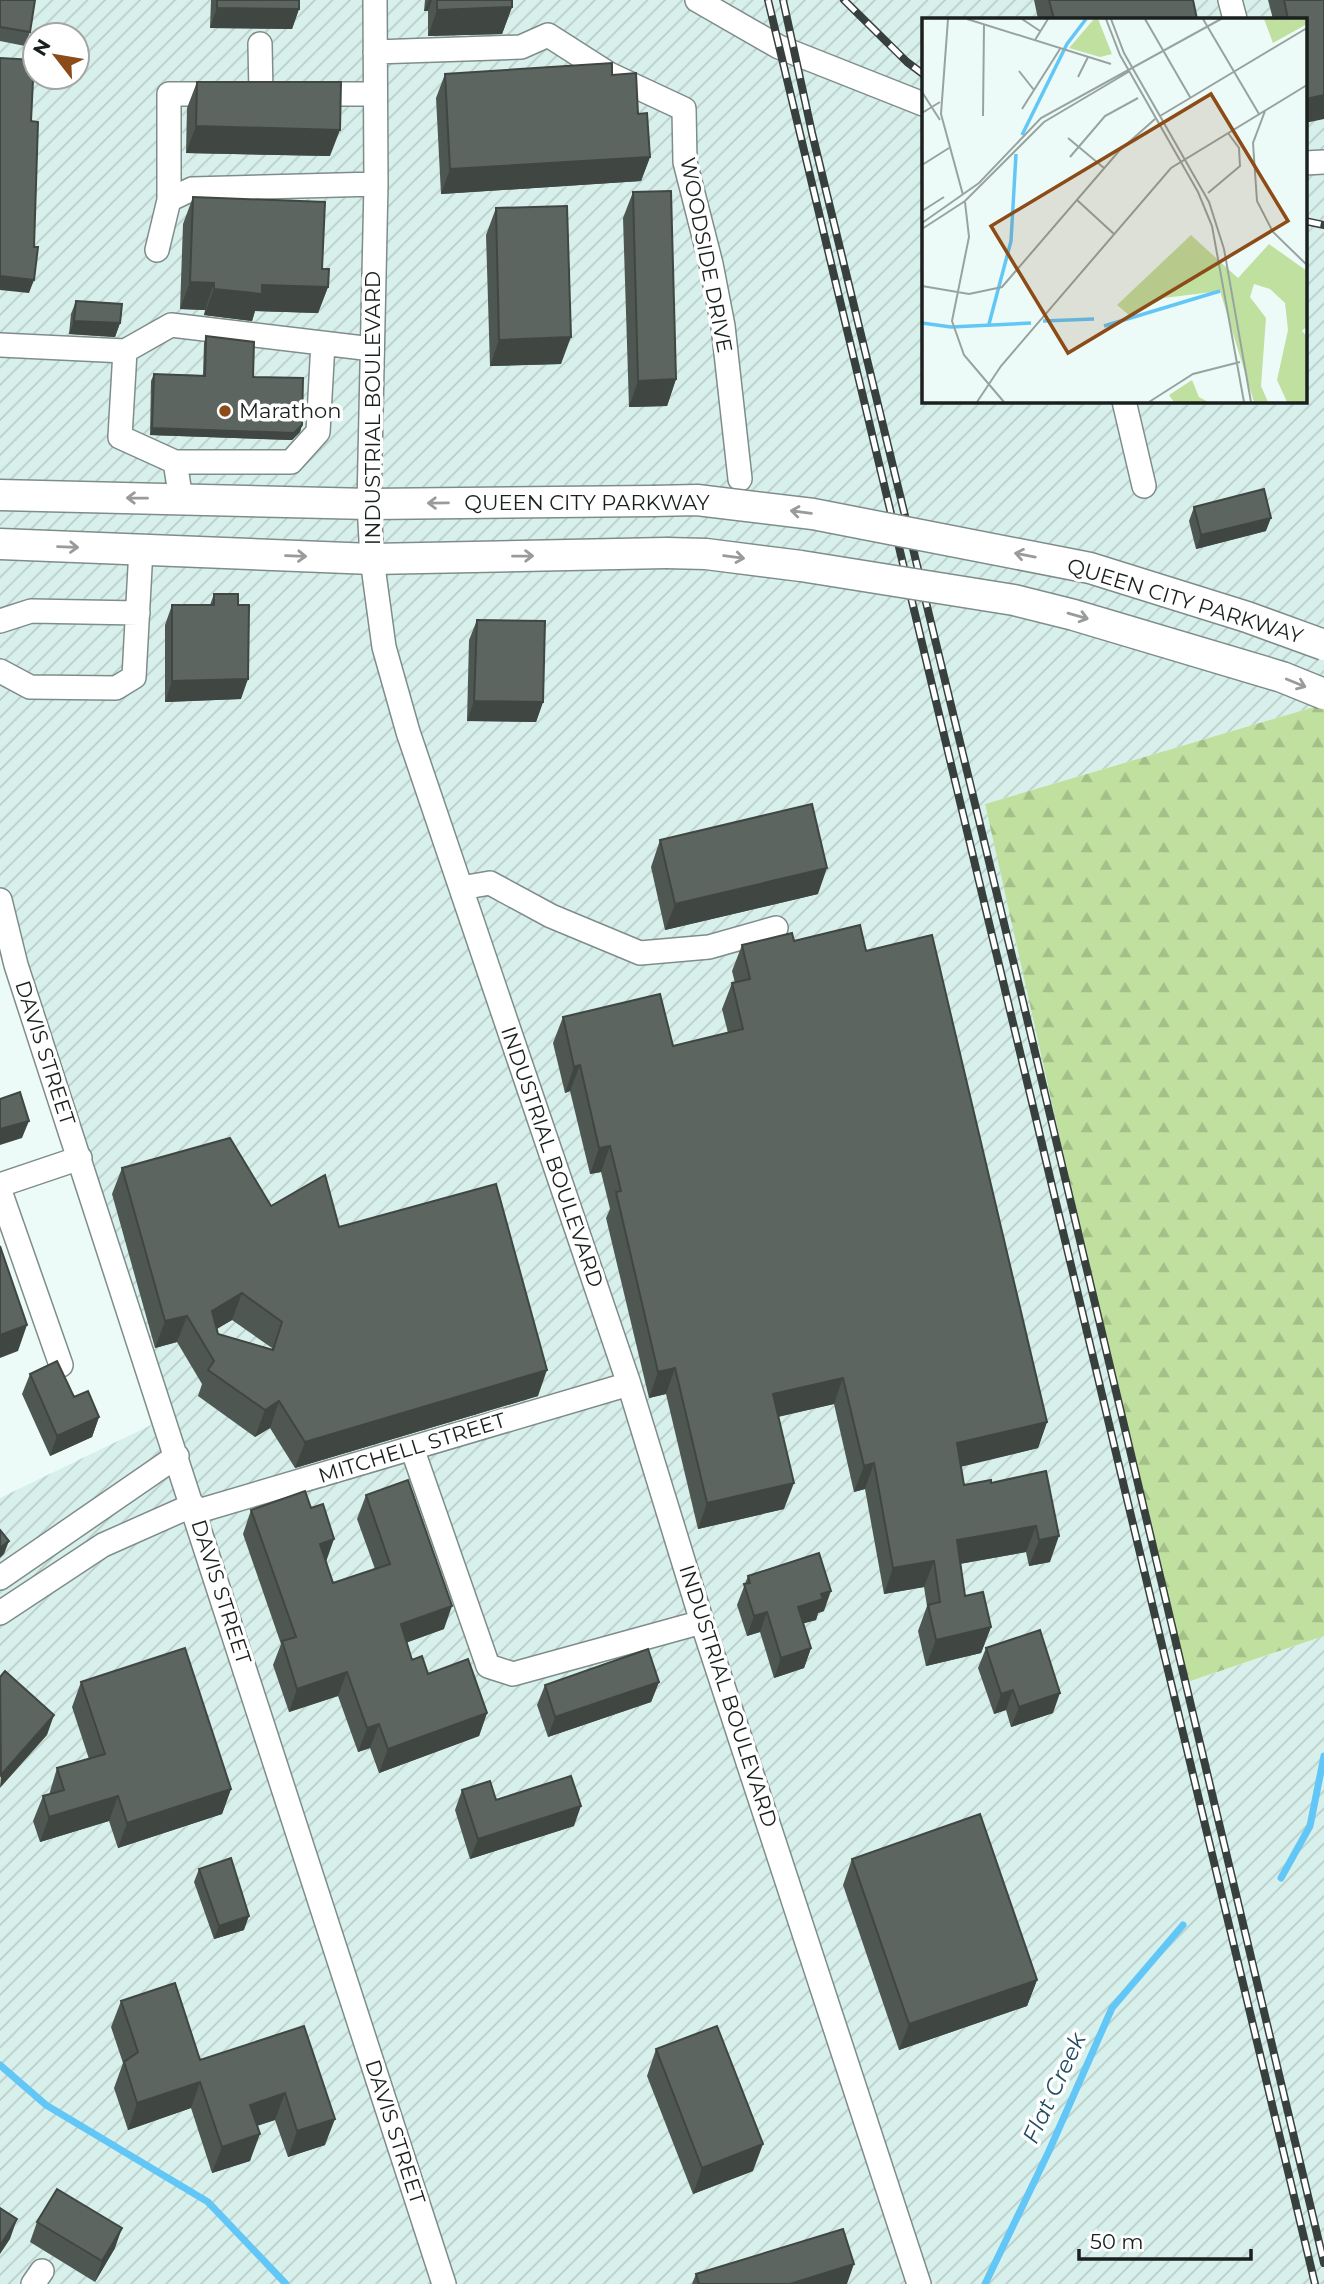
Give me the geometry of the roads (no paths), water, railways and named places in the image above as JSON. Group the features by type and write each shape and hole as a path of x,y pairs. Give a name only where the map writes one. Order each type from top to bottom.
{"main road":[{"name":"QUEEN CITY PARKWAY","path":"0,495 369,504 697,500 813,514 1090,568 1247,617 1324,645"},
{"path":"0,544 372,559 706,554 802,566 1014,600 1074,615 1282,677 1324,694"}],"street":[{"name":"INDUSTRIAL BOULEVARD","path":"375,0 376,184 369,504 372,559 384,646 408,732 629,1384 702,1622 919,2284"},
{"path":"697,0 779,47 922,104"},
{"path":"1230,0 1235,18"},
{"name":"WOODSIDE DRIVE","path":"375,52 521,47 548,35 609,74 684,109 685,162 711,264 723,326 740,479"},
{"path":"260,44 261,94"},
{"path":"157,250 169,200 169,94 375,94"},
{"path":"1306,163 1324,162"},
{"path":"169,200 192,189 376,184"},
{"path":"0,345 125,351 171,326 372,349"},
{"path":"125,351 120,437 175,462 291,462 318,432 323,343"},
{"path":"1124,402 1144,486"},
{"path":"175,462 181,499"},
{"path":"259,462 262,501"},
{"path":"0,671 30,687 117,688 134,677 141,550"},
{"path":"0,621 31,611 138,614"},
{"path":"461,888 491,883 551,916 640,953 709,947 776,928"},
{"name":"DAVIS STREET","path":"0,900 16,965 444,2284"},
{"path":"0,1185 79,1158"},
{"path":"0,1191 61,1365"},
{"name":"MITCHELL STREET","path":"0,1613 103,1545 194,1509 629,1384"},
{"path":"412,1448 488,1666 513,1674 702,1622"},
{"path":"0,1578 177,1456"}],"waterway":[{"name":"Flat Creek","path":"1281,1878 1310,1826 1324,1756"},
{"name":"Flat Creek","path":"985,2284 1049,2151 1112,2008 1183,1925"},
{"path":"0,2065 46,2105 208,2202 286,2284"}],"railway":[{"path":"768,0 1315,2284"},
{"path":"783,0 812,133 1019,985 1324,2263"},
{"path":"844,0 922,73"},
{"path":"1306,221 1324,225"}],"place":[{"name":"Marathon","path":"225,411"}]}
